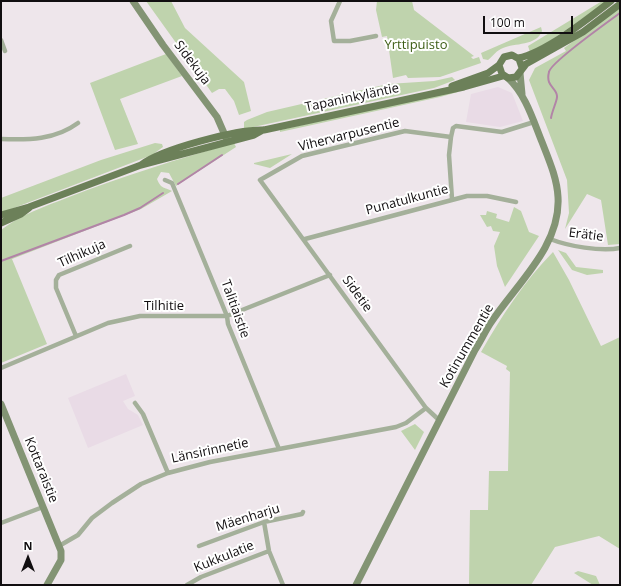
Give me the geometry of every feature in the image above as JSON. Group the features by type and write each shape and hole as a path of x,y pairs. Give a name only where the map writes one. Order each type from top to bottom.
{"main road":[{"name":"Sidekuja","path":"133,1 163,45 217,117 227,138"},
{"path":"611,1 545,46 532,53 518,58 512,55 506,56 499,65 500,70 506,77 516,77 532,60 583,32 620,4"},
{"path":"518,58 521,70"},
{"name":"Tapaninkyläntie","path":"445,90 488,73 499,65"},
{"name":"Kotinummentie","path":"521,70 522,94"},
{"name":"Tapaninkyläntie","path":"1,215 30,207 141,165 227,138 254,135 264,130 506,77"},
{"name":"Kotinummentie","path":"356,585 439,420 490,324 550,239 557,218 557,187 552,169 522,94 506,77"},
{"name":"Tapaninkyläntie","path":"1,223 20,214 30,207"},
{"name":"Kottaraistie","path":"2,407 59,546"},
{"path":"47,585 61,560 59,546"}],"street":[{"path":"340,1 334,11 331,21 334,41 350,41 376,36"},
{"path":"1,40 5,51"},
{"path":"452,200 448,155 453,128 456,126 502,132 534,122"},
{"path":"1,139 45,138 70,129 78,123"},
{"name":"Vihervarpusentie","path":"260,180 302,156 405,131 451,137"},
{"name":"Talitiaistie","path":"165,180 172,183 227,316 228,324 279,449"},
{"name":"Sidetie","path":"260,180 305,239 330,276 426,408 439,420"},
{"name":"Punatulkuntie","path":"305,239 467,196 486,196 516,202"},
{"name":"Erätie","path":"550,239 579,246 608,249 620,248"},
{"name":"Tilhikuja","path":"76,336 56,288 56,280 59,275 130,246"},
{"name":"Tilhitie","path":"1,368 108,323 140,316 227,316 330,276"},
{"path":"135,403 144,414 168,473"},
{"name":"Länsirinnetie","path":"59,546 78,535 92,518 112,503 141,484 168,473 204,464 396,427 406,423 426,408"},
{"path":"1,523 43,507"},
{"name":"Mäenharju","path":"199,546 264,522 302,514 303,512"},
{"path":"264,522 270,551 283,585"},
{"name":"Kukkulatie","path":"187,585 201,577 270,551"}],"shaded area":[{"path":"498,87 512,93 523,121 500,127 466,122 471,94"},
{"path":"126,374 135,396 123,401 128,409 138,415 143,425 88,448 68,398"}],"green space":[{"path":"146,1 171,1 185,28 244,82 251,111 239,115 234,101 225,89 219,89 212,93"},
{"name":"Yrttipuisto","path":"377,1 412,1 414,10 474,56 471,57 473,59 479,57 481,63 440,77 408,78 406,75 393,78 387,36 382,37 376,10"},
{"path":"602,1 608,1 547,43 530,52 528,46"},
{"path":"620,8 620,244 608,245 601,200 587,194 565,229 569,213 567,180 529,80 535,68 566,51 564,48"},
{"path":"541,27 542,31 539,36 530,42 508,46 501,49 488,60 483,59 481,53"},
{"path":"166,54 182,76 120,99 138,144 115,150 90,83"},
{"path":"452,77 455,80 434,88 244,129 244,122 267,112 388,84 434,81"},
{"path":"457,90 458,92 440,97 280,132 280,130"},
{"path":"155,143 162,144 163,147 152,155 1,213 1,198 101,160"},
{"path":"234,143 236,147 176,186 169,173 161,172 157,179 158,182 163,187 172,191 141,209 12,259 47,344 1,363 1,230 34,211 89,189 151,168"},
{"path":"292,154 270,168 254,164 254,163"},
{"path":"514,207 521,211 529,232 539,236 505,287 497,266 494,246 500,232 493,231 491,226 487,227 480,215 486,215 487,211 497,214 496,218 509,222"},
{"path":"558,250 566,253 576,267 603,270 603,273 587,275 572,270"},
{"path":"553,252 569,280 601,346 620,337 620,549 599,536 555,547 531,585 469,585 470,510 488,510 489,471 508,471 510,372 506,369 507,366 481,352 514,299"},
{"path":"415,424 424,432 415,450 401,431"},
{"path":"578,571 596,576 600,585 593,585 574,573"}],"waterway":[{"path":"551,118 557,97 556,91 550,84 548,77 552,67 581,42 620,13"},
{"path":"178,184 222,155"},
{"path":"1,261 124,215 140,208 163,193"}]}
